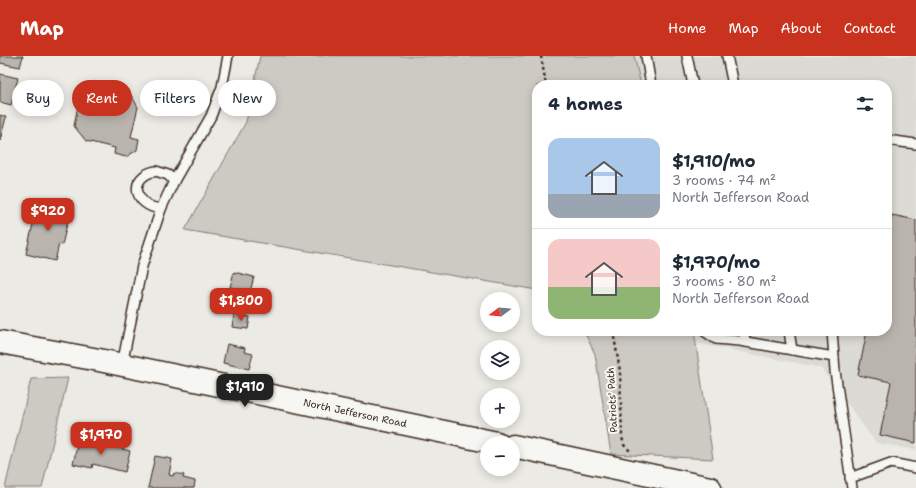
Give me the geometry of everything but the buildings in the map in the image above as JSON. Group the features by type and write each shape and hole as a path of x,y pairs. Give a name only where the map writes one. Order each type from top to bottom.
{"street":[{"name":"North Jefferson Road","path":"0,342 122,365 480,439"},
{"path":"520,447 710,488"}],"lane":[{"path":"122,365 142,266 161,209 174,181 211,116 222,87 228,56"},
{"path":"646,56 650,80"},
{"path":"687,56 692,80"},
{"path":"727,56 732,80"},
{"path":"892,141 916,144"},
{"path":"161,209 148,206 140,198 138,185 140,180 150,172 156,170 168,175 174,181"},
{"path":"712,336 716,339 792,350 834,358"},
{"path":"742,342 743,336"},
{"path":"790,336 792,350"},
{"path":"832,336 834,358 852,488"},
{"path":"850,478 891,463 916,468"}],"path":[{"path":"541,56 545,80"},
{"name":"Patriots' Path","path":"614,336 620,371 623,441 624,445 631,452 638,454"}],"shaded area":[{"path":"260,56 634,56 640,80 532,80 532,289 185,230 246,122 247,116 276,116 276,80 255,80"},
{"path":"634,56 916,56 916,450 876,443 821,368 696,343 695,336 892,336 892,80 640,80"},
{"path":"586,336 695,336 713,459 611,454 595,354"},
{"path":"68,378 42,488 5,488 31,379"}]}
